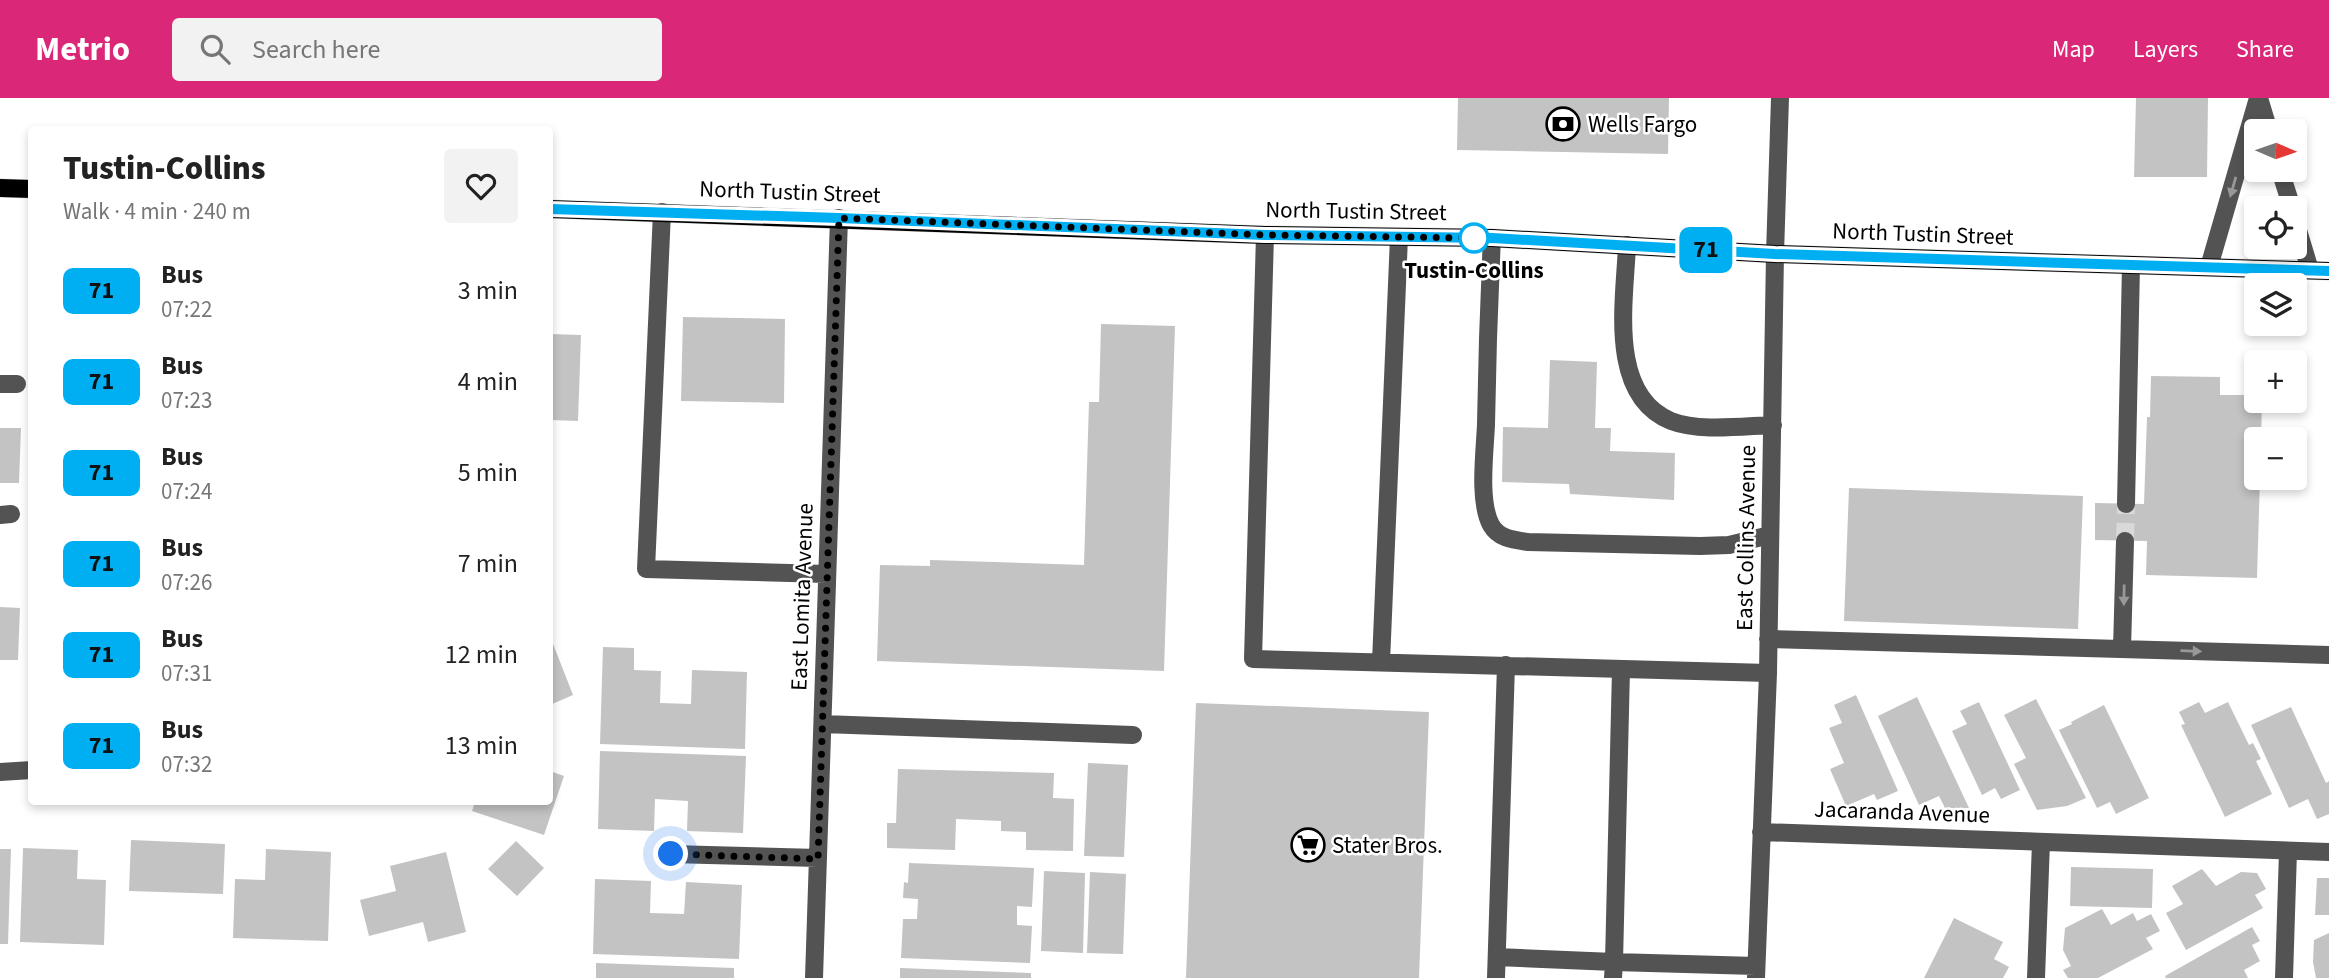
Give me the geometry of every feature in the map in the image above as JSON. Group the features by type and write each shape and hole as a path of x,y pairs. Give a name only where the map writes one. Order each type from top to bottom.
{"main road":[{"path":"0,188 28,189"},
{"name":"North Tustin Street","path":"553,209 1265,235 1492,238 1775,254 2329,271"}],"street":[{"name":"East Collins Avenue","path":"1756,972 1768,673 1780,98"},
{"path":"2259,98 2265,119"},
{"path":"2209,267 2259,98"},
{"path":"662,212 646,569 828,574"},
{"name":"East Lomita Avenue","path":"814,978 839,218"},
{"path":"1265,235 1253,659 1768,673"},
{"path":"1381,662 1399,237"},
{"path":"1492,238 1486,380 1485,502 1491,524 1499,535 1528,542 1700,546 1730,545 1770,535"},
{"path":"1627,244 1623,335 1626,363 1636,388 1651,409 1672,421 1699,427 1773,425"},
{"path":"2307,259 2310,270"},
{"path":"2126,503 2131,265"},
{"path":"2122,649 2125,541"},
{"path":"1768,639 2329,655"},
{"path":"1496,978 1506,665"},
{"path":"1614,970 1620,669"},
{"path":"823,724 1133,735"},
{"path":"0,772 28,770"},
{"name":"Jacaranda Avenue","path":"1761,832 2329,852"},
{"path":"2036,978 2041,842"},
{"path":"2284,978 2288,851"},
{"path":"671,854 818,859"},
{"path":"1497,957 1614,970 1756,972"}],"building":[{"name":"Wells Fargo","path":"1458,98 1669,98 1668,154 1457,150"},
{"path":"2136,98 2208,98 2207,177 2134,177"},
{"path":"683,317 785,319 784,403 681,401"},
{"path":"1101,324 1175,326 1164,671 877,661 880,565 930,566 930,560 1084,565 1089,402 1099,402"},
{"path":"553,334 581,335 578,421 553,420"},
{"path":"1550,360 1597,362 1595,428 1611,428 1610,451 1675,453 1674,500 1570,494 1569,484 1502,482 1503,427 1548,428"},
{"path":"2151,376 2220,377 2220,395 2244,395 2244,413 2262,413 2261,427 2244,427 2244,490 2260,490 2257,578 2146,575 2147,541 2095,540 2095,503 2144,504 2147,417 2150,417"},
{"path":"0,428 21,428 19,483 0,483"},
{"path":"1849,488 2083,496 2078,629 1844,621"},
{"path":"0,607 20,608 18,660 0,660"},
{"path":"553,644 573,695 553,704"},
{"path":"603,647 634,648 634,670 661,671 660,703 691,704 692,670 747,672 745,749 600,744"},
{"path":"1856,695 1898,791 1877,800 1874,794 1846,806 1830,769 1844,763 1829,728 1842,723 1834,705"},
{"path":"1917,697 1969,808 1945,808 1939,796 1919,805 1878,716"},
{"path":"2036,699 2086,798 2067,806 2037,810 2014,764 2026,758 2004,715"},
{"path":"1979,702 2020,790 2001,799 1995,788 1982,795 1952,731 1967,724 1960,711"},
{"path":"2199,702 2205,713 2228,702 2249,745 2253,743 2261,759 2256,761 2272,794 2225,817 2181,725 2185,724 2179,712"},
{"name":"Stater Bros.","path":"1196,703 1429,712 1419,978 1186,978"},
{"path":"2104,705 2149,798 2116,814 2110,802 2097,808 2059,730"},
{"path":"2291,707 2326,783 2329,781 2329,814 2317,819 2308,799 2289,808 2251,725"},
{"path":"600,751 746,756 743,833 687,831 688,801 655,799 654,831 598,829"},
{"path":"1088,763 1128,765 1124,857 1084,856"},
{"path":"898,769 1054,773 1053,798 1074,799 1073,851 1026,850 1026,832 1001,831 1001,821 956,819 955,850 887,848 887,823 896,823"},
{"path":"553,772 564,776 544,835 472,811 474,805 553,805"},
{"path":"131,840 225,844 223,894 129,891"},
{"path":"516,841 544,868 517,896 488,869"},
{"path":"23,848 78,850 77,879 106,880 104,945 20,942"},
{"path":"0,849 11,849 8,944 0,944"},
{"path":"266,849 331,852 328,941 233,938 235,879 265,880"},
{"path":"446,852 466,932 428,942 423,922 369,936 360,900 396,891 390,866"},
{"path":"909,863 1034,868 1032,907 1017,906 1017,925 1032,926 1030,963 901,958 903,919 917,919 918,899 903,898 904,882 908,883"},
{"path":"2071,867 2153,869 2152,908 2070,906"},
{"path":"2202,869 2216,886 2241,872 2257,873 2266,889 2255,895 2263,908 2186,950 2166,913 2183,904 2172,886"},
{"path":"1044,871 1085,873 1083,953 1041,951"},
{"path":"1090,872 1126,874 1123,954 1087,953"},
{"path":"2317,878 2329,878 2329,915 2315,915"},
{"path":"595,879 651,881 650,913 684,914 686,882 742,885 739,959 593,954"},
{"path":"2102,909 2111,925 2133,913 2137,921 2151,914 2160,931 2146,938 2153,949 2098,978 2068,978 2063,970 2071,966 2063,950 2065,928"},
{"path":"1954,918 2003,942 1994,959 2009,967 2003,978 1924,978"},
{"path":"2252,927 2260,941 2252,945 2260,961 2244,970 2248,978 2166,978 2165,976"},
{"path":"2329,933 2329,978 2316,978 2313,962 2314,940"},
{"path":"596,963 734,968 734,978 596,978"},
{"path":"900,968 1031,973 1031,978 900,978"}],"tunnel":[{"path":"2125,541 2126,504"}],"bus line":[{"name":"71","path":"553,209 1265,235 1492,238 1775,254 2329,271"}],"place":[{"name":"Wells Fargo","path":"1563,124"},
{"name":"Tustin-Collins","path":"1474,238"},
{"name":"Stater Bros.","path":"1308,845"}],"route":[{"path":"671,854 818,859 839,218 1265,235 1474,238"}]}
